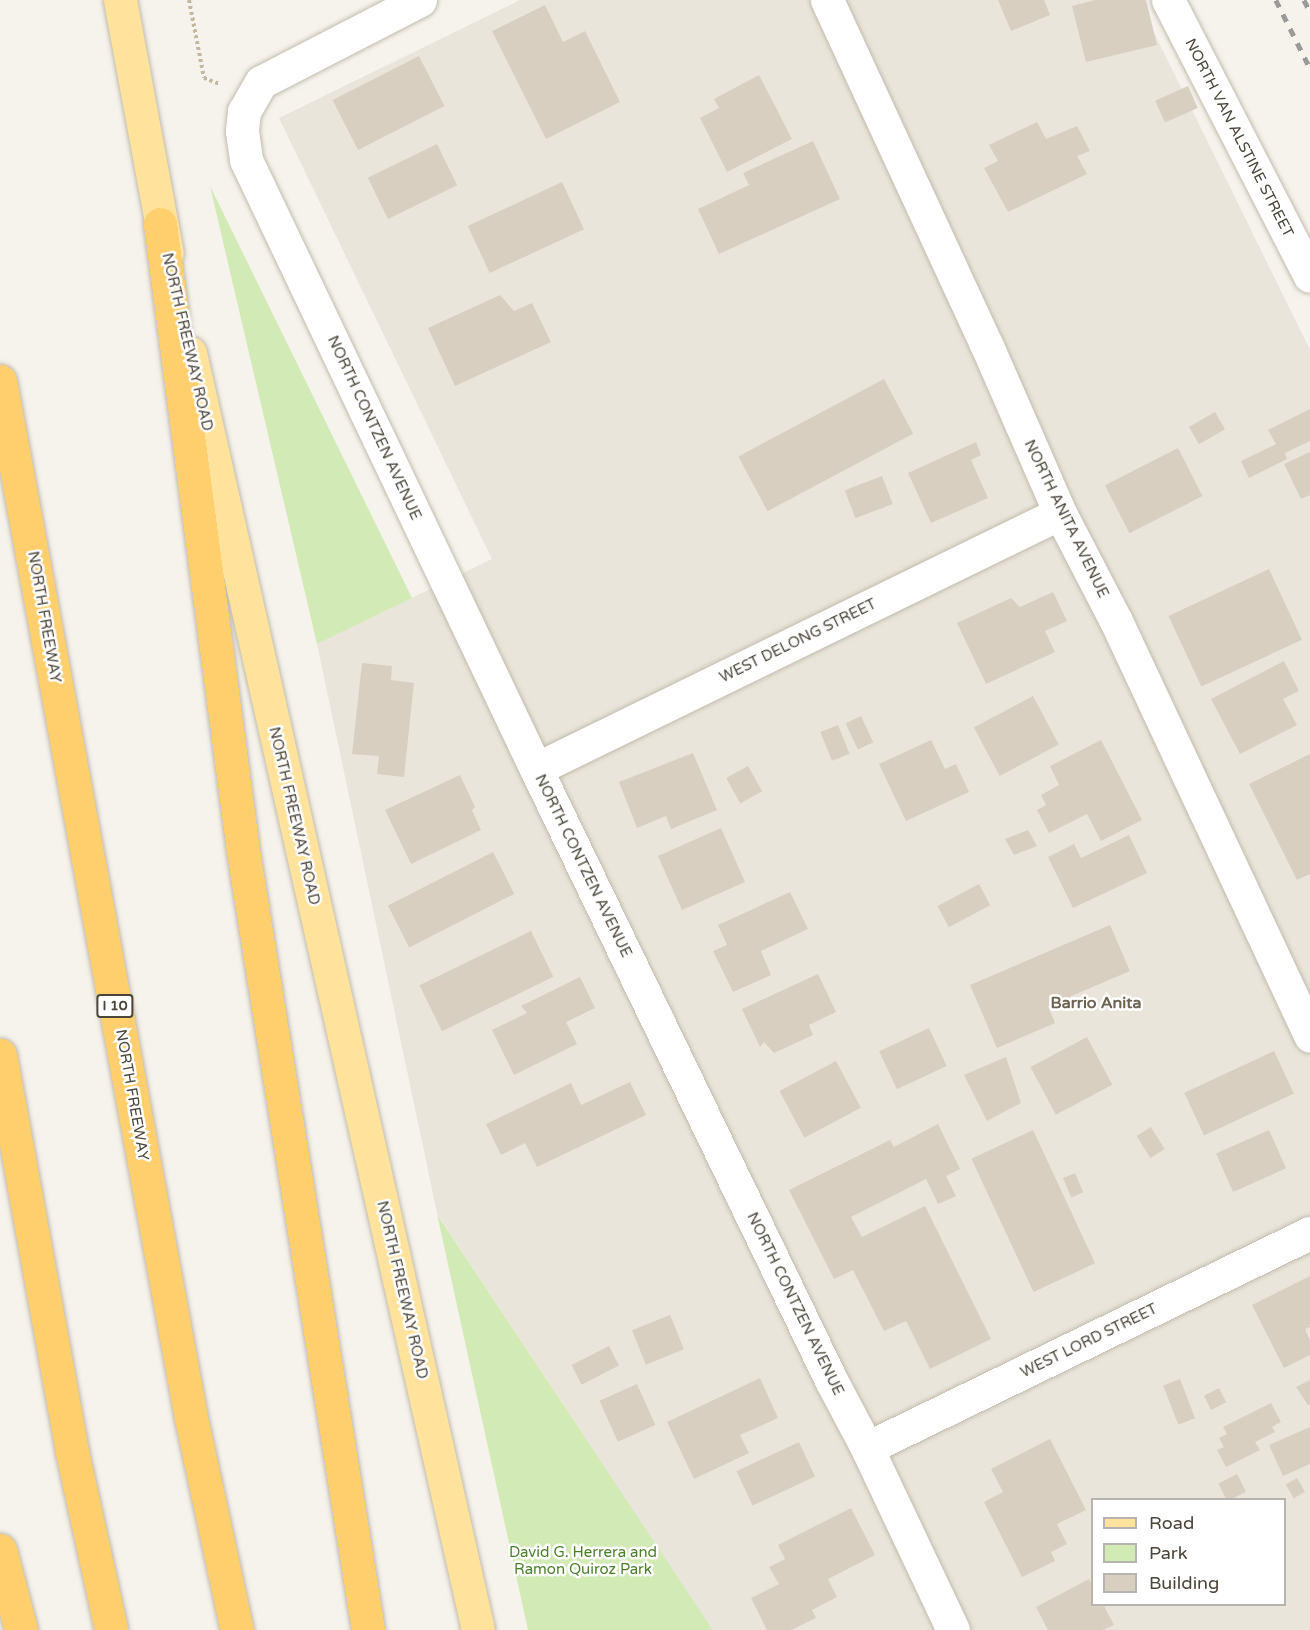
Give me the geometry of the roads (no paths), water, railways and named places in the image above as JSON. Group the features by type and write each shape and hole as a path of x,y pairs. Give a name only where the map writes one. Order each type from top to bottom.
{"highway":[{"path":"160,224 243,851 368,1630"},
{"name":"NORTH FREEWAY","path":"0,381 191,1418 237,1630"},
{"path":"0,1055 72,1452 111,1630"},
{"path":"0,1550 21,1630"}],"main road":[{"name":"NORTH FREEWAY ROAD","path":"120,0 160,224 478,1630"}],"street":[{"name":"NORTH CONTZEN AVENUE","path":"420,0 261,82 244,111 242,132 246,160 536,769 953,1630"},
{"name":"NORTH ANITA AVENUE","path":"827,0 987,346 1060,513 1116,621 1310,1036"},
{"name":"NORTH VAN ALSTINE STREET","path":"1168,0 1310,276"},
{"name":"WEST DELONG STREET","path":"536,769 1060,513"},
{"name":"WEST LORD STREET","path":"867,1449 1310,1233"}],"railway":[{"path":"1276,0 1310,68"},
{"path":"1304,0 1310,11"}],"district":[{"name":"Barrio Anita","path":"1096,1003"}],"park label":[{"name":"David G. Herrera and Ramon Quiroz Park","path":"583,1560"}]}
